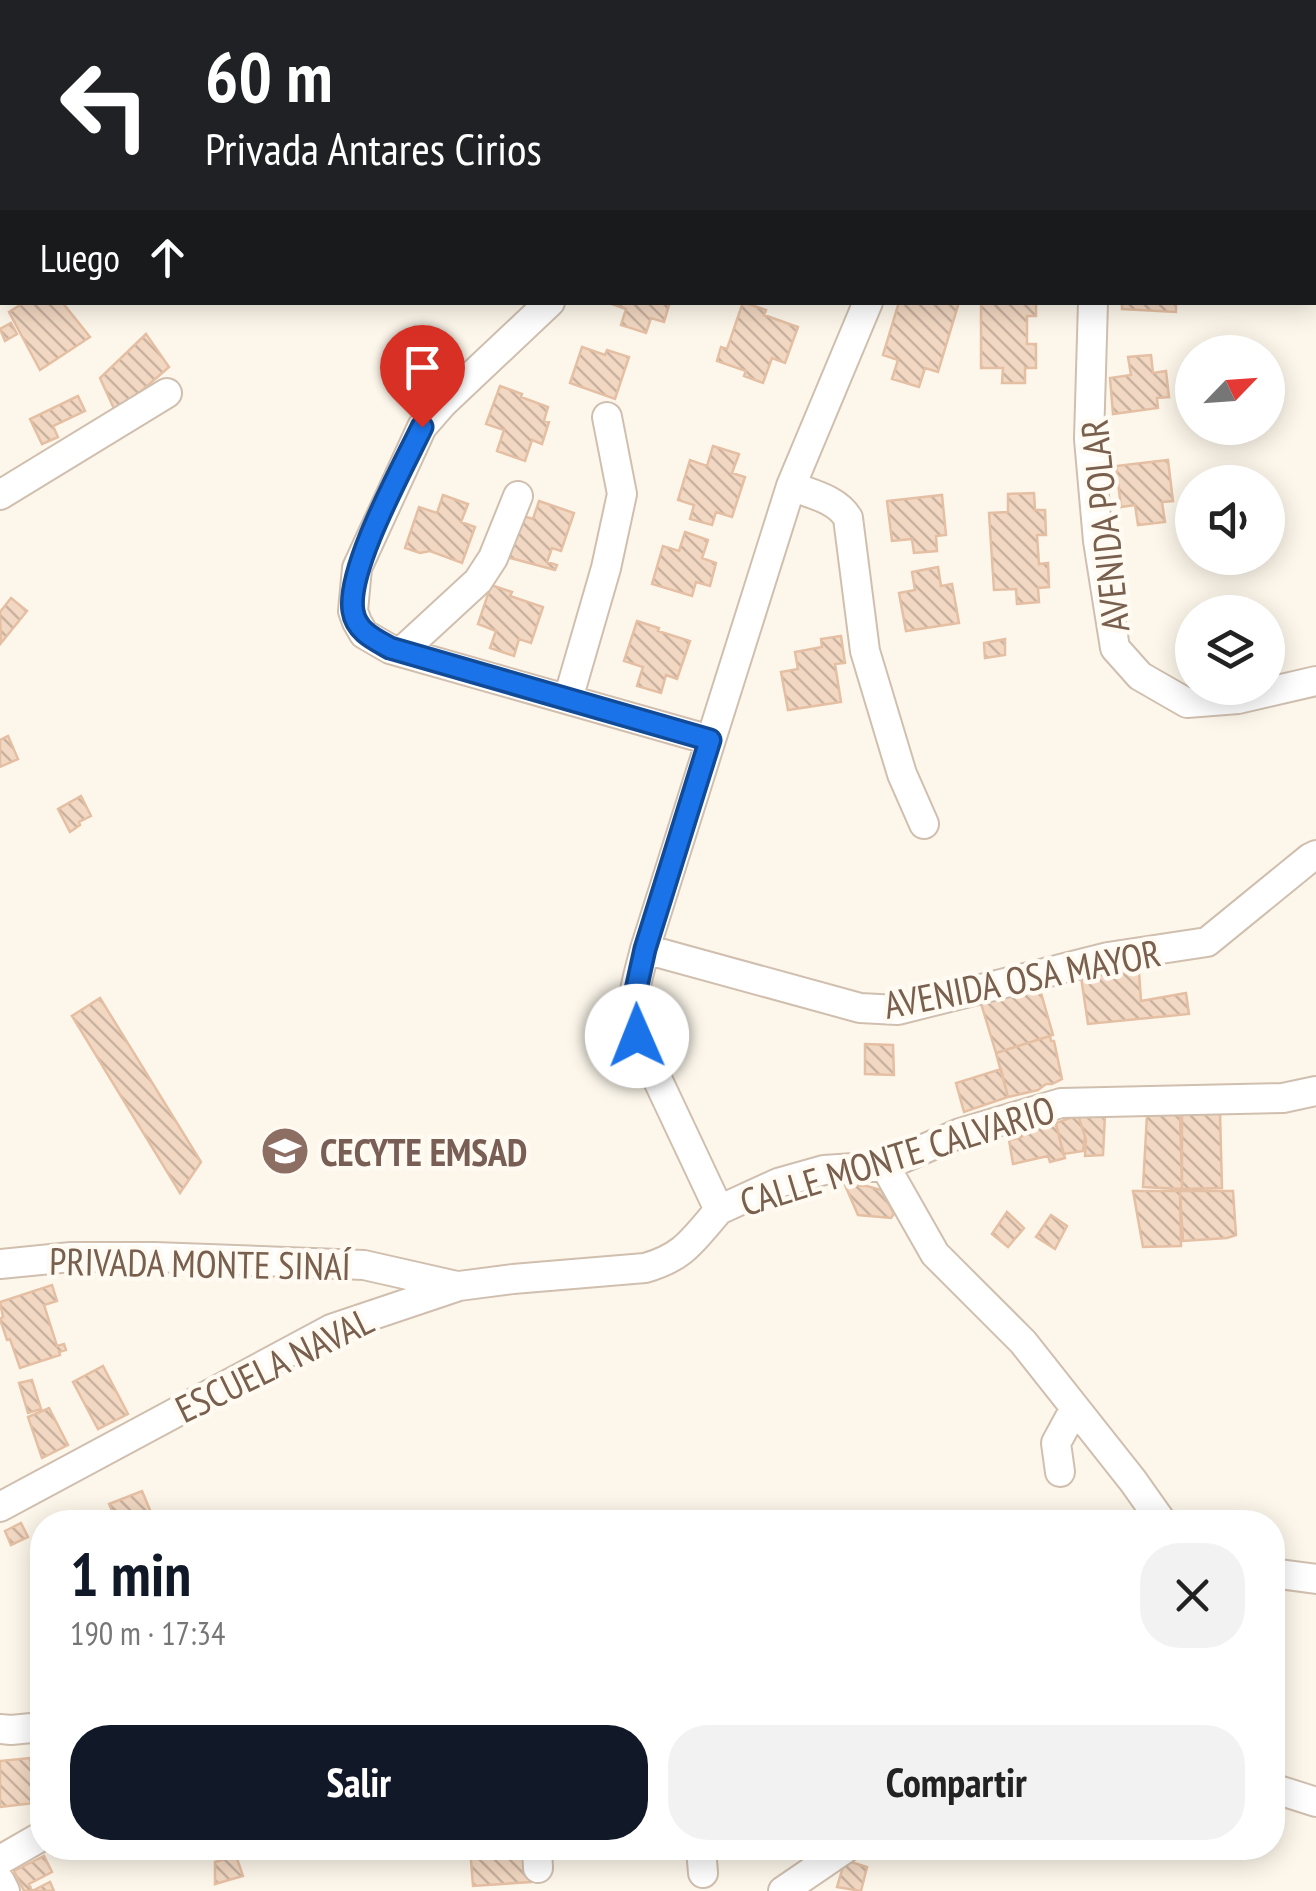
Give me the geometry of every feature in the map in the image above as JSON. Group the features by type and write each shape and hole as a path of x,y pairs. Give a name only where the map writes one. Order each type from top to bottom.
{"street":[{"path":"547,305 422,427 357,568 352,610 364,634 401,652 710,740"},
{"path":"719,1210 637,1036 632,1008 645,949 791,486 867,305"},
{"name":"AVENIDA POLAR","path":"1093,305 1089,439 1098,541 1115,648 1140,676 1187,703 1238,698 1316,681"},
{"path":"0,495 166,394"},
{"path":"568,700 606,568 622,494 607,417"},
{"path":"791,486 834,503 848,518 865,652 902,774 924,824"},
{"path":"401,652 478,581 493,558 518,496"},
{"name":"AVENIDA OSA MAYOR","path":"645,949 860,1008 898,1010 1108,958 1207,942 1316,855"},
{"name":"CALLE MONTE CALVARIO","path":"719,1210 778,1183 824,1170 885,1166 960,1133 1061,1104 1283,1098 1316,1091"},
{"path":"885,1166 935,1254 1023,1342 1154,1510"},
{"name":"ESCUELA NAVAL","path":"0,1506 331,1329 459,1286 664,1263 683,1252 719,1210"},
{"name":"PRIVADA MONTE SINAÍ","path":"0,1264 88,1257 364,1264 459,1286"},
{"path":"1060,1472 1056,1443 1075,1408"},
{"path":"1285,1575 1316,1579"},
{"path":"0,1728 30,1728"},
{"path":"1285,1792 1316,1802"},
{"path":"0,1860 30,1843"},
{"path":"783,1891 828,1860"},
{"path":"0,1880 5,1891"}],"building":[{"path":"20,305 64,305 90,337 40,370 9,312"},
{"path":"615,305 669,305 664,322 651,318 646,333 621,325 626,309"},
{"path":"742,305 766,310 764,315 798,327 785,363 772,358 763,383 744,376 746,371 717,361 721,347 727,349"},
{"path":"898,305 958,305 938,372 925,368 919,387 892,379 898,360 883,355"},
{"path":"981,305 1036,305 1036,316 1027,316 1027,344 1036,344 1036,368 1025,368 1025,383 1002,383 1003,368 981,368"},
{"path":"1122,305 1176,305 1176,312 1122,309"},
{"path":"11,323 17,334 5,341 0,329"},
{"path":"146,334 169,367 116,413 100,378"},
{"path":"582,347 605,355 607,350 629,357 615,399 570,383"},
{"path":"1151,355 1153,373 1166,371 1169,397 1157,398 1158,408 1113,414 1110,378 1131,375 1128,357"},
{"path":"500,386 548,407 544,421 549,422 542,444 532,440 525,461 497,451 504,430 486,424"},
{"path":"78,396 85,411 53,426 58,437 42,444 30,419"},
{"path":"713,446 739,454 732,473 745,477 732,517 716,512 712,525 690,519 694,505 678,500 690,460 707,466"},
{"path":"1168,460 1173,501 1162,502 1165,522 1138,525 1135,505 1121,507 1116,466"},
{"path":"1034,493 1035,510 1045,510 1046,535 1037,535 1039,564 1048,563 1049,587 1038,588 1039,602 1017,604 1016,589 994,590 989,513 1008,512 1008,494"},
{"path":"443,495 468,504 461,522 475,527 462,563 430,551 420,553 405,548 419,507 437,513"},
{"path":"942,495 946,535 936,536 937,551 914,553 912,539 892,541 887,501"},
{"path":"539,501 574,513 561,551 552,548 547,562 557,565 555,570 503,556 517,514 533,519"},
{"path":"685,532 708,540 702,558 716,563 710,586 696,582 692,596 652,584 663,546 679,551"},
{"path":"938,567 941,586 952,584 959,623 906,631 899,593 915,590 912,572"},
{"path":"491,585 543,607 531,643 519,639 514,656 490,648 496,631 478,624"},
{"path":"11,598 27,611 1,643 0,612"},
{"path":"637,621 690,641 677,679 666,675 661,693 637,686 643,667 624,661"},
{"path":"841,636 845,663 835,664 841,702 788,710 781,672 798,669 795,652 822,647 821,639"},
{"path":"1005,639 1005,655 985,658 984,643"},
{"path":"8,736 18,759 0,767 0,740"},
{"path":"81,796 91,816 70,832 58,809"},
{"path":"1139,972 1141,1001 1186,993 1189,1014 1088,1024 1081,977"},
{"path":"1039,986 1053,1035 996,1053 980,1000"},
{"path":"100,998 201,1162 180,1193 72,1016"},
{"path":"1050,1036 1062,1079 1008,1097 996,1053"},
{"path":"865,1044 893,1045 894,1075 865,1074"},
{"path":"1001,1069 1008,1097 964,1112 956,1083"},
{"path":"1220,1113 1222,1188 1182,1189 1182,1115"},
{"path":"1105,1114 1103,1155 1085,1156 1086,1140 1078,1115"},
{"path":"1180,1114 1182,1189 1143,1187 1147,1115"},
{"path":"1078,1115 1085,1136 1083,1151 1063,1154 1056,1123"},
{"path":"1055,1121 1065,1158 1050,1162 1048,1156 1013,1164 1009,1140 1022,1137 1022,1129"},
{"path":"845,1185 881,1190 894,1214 891,1218 858,1215"},
{"path":"1133,1191 1180,1191 1181,1246 1143,1247"},
{"path":"1180,1191 1233,1191 1236,1235 1183,1241"},
{"path":"1007,1212 1024,1228 1008,1247 992,1234"},
{"path":"1051,1215 1067,1226 1055,1249 1036,1237"},
{"path":"52,1285 57,1301 44,1305 57,1346 64,1344 66,1350 20,1368 0,1319 0,1302"},
{"path":"103,1366 128,1414 98,1429 73,1382"},
{"path":"32,1380 41,1409 28,1413 19,1383"},
{"path":"49,1408 68,1445 42,1458 28,1417"},
{"path":"142,1491 150,1510 112,1510 109,1504"},
{"path":"21,1523 28,1537 11,1545 5,1531"},
{"path":"30,1758 30,1804 0,1807 0,1761"},
{"path":"36,1860 46,1860 52,1872 29,1884 32,1891 24,1891 14,1871"},
{"path":"237,1860 243,1876 215,1884 215,1862"},
{"path":"471,1860 530,1860 531,1882 473,1886"},
{"path":"845,1860 867,1867 861,1891 837,1887"},
{"path":"50,1882 54,1891 32,1891"}],"place":[{"name":"CECYTE EMSAD","path":"285,1151"}],"route":[{"path":"422,427 357,568 352,610 364,634 390,648 710,740 645,949 632,1008 637,1036"}]}
